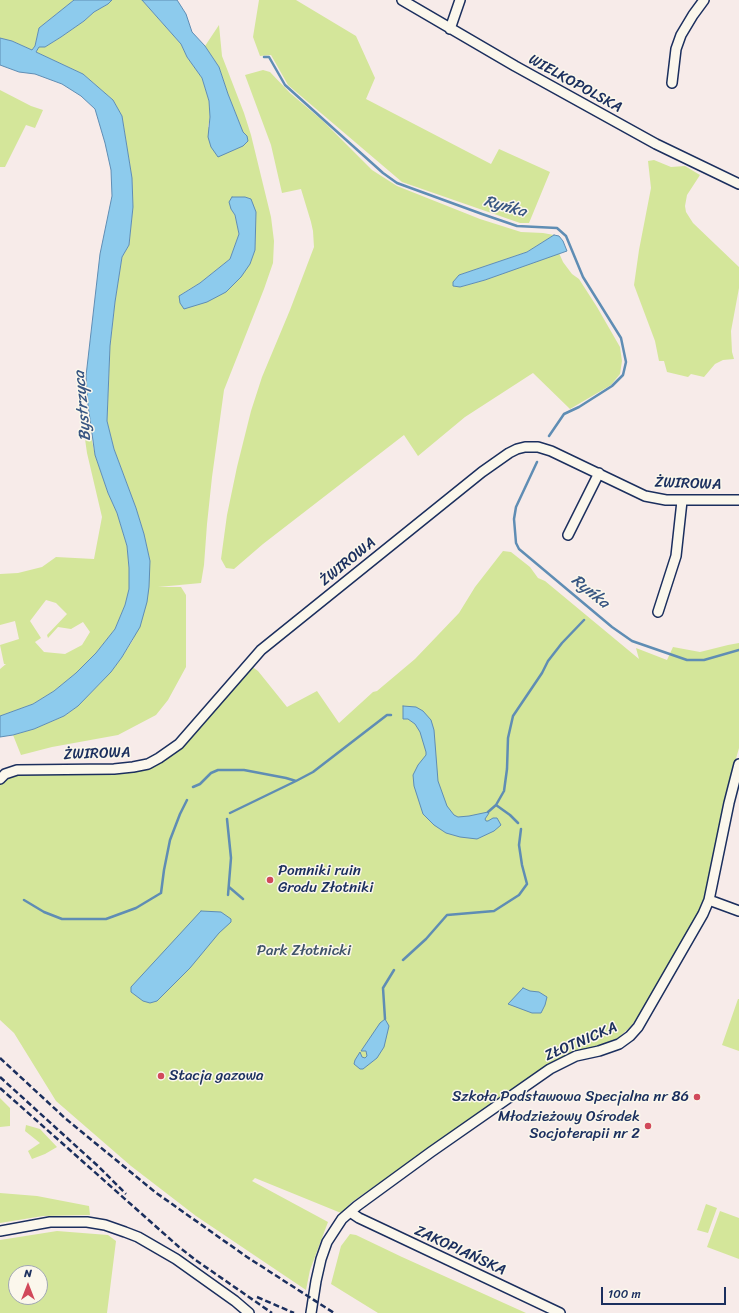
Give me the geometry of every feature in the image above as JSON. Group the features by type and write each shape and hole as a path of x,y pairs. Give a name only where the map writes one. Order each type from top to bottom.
{"street":[{"name":"WIELKOPOLSKA","path":"402,0 519,69 656,144 739,184"},
{"path":"450,29 460,0"},
{"path":"672,83 676,49 681,35 692,15 704,0"},
{"name":"ŻWIROWA","path":"0,779 11,771 17,770 114,769 148,764 159,758 179,744 261,650 482,472 516,449 538,447 562,455 645,496 662,500 739,500"},
{"path":"568,535 599,474"},
{"path":"658,612 676,556 682,501"},
{"name":"ZŁOTNICKA","path":"311,1313 316,1281 327,1242 342,1219 350,1212 431,1152 550,1069 576,1056 600,1051 619,1044 630,1036 638,1027 703,914 709,900 729,803 739,764"},
{"path":"709,900 739,911"},
{"name":"ZAKOPIAŃSKA","path":"350,1212 560,1313"},
{"path":"0,1231 50,1222 87,1222 105,1225 138,1237 176,1260 236,1301 249,1313"}],"green space":[{"path":"0,0 74,0 39,28 35,46 32,50 12,41 0,38"},
{"path":"112,0 142,0 181,44 187,57 202,78 209,101 210,117 208,127 247,136 243,132 219,67 205,46 219,25 222,56 251,135 271,217 274,241 273,263 224,390 212,477 201,583 158,587 181,587 186,595 186,667 168,700 156,715 118,735 52,747 21,755 13,735 34,729 64,716 78,706 111,672 122,657 133,640 150,561 144,534 114,449 107,421 110,346 115,302 122,257 129,245 133,207 132,178 122,116 113,100 83,74 36,52 39,47 45,47 84,21 94,12","holes":["232,197 245,197 256,212 255,250 250,264 180,295 200,283 230,259 239,234 235,215 231,209"]},
{"path":"259,0 296,0 356,36 375,78 366,99 491,164 499,149 550,172 529,223 520,223 402,182 288,85 271,55 260,56 253,37"},
{"path":"263,70 270,72 290,93 323,121 372,170 397,186 480,219 521,232 554,235 527,252 459,275 460,287 485,280 559,253 563,262 572,274 579,279 597,307 620,347 622,361 620,374 611,385 570,409 533,373 465,417 418,456 404,435 263,544 234,569 226,568 221,559 227,515 237,467 251,411 262,377 314,247 311,222 301,189 282,193 271,145 245,75"},
{"path":"0,90 31,106 43,110 35,128 26,125 5,167 0,167"},
{"path":"654,160 671,167 685,166 700,175 687,195 685,206 686,212 693,223 739,267 739,288 731,331 732,352 734,359 723,360 715,364 704,377 691,374 688,377 667,372 664,361 659,361 655,341 634,285 651,188 648,161"},
{"path":"86,412 95,455 108,493 117,513 127,546 129,589 125,605 115,629 96,653 76,673 54,691 33,704 0,716 0,669 6,664 4,664 0,645 19,639 15,621 0,625 0,574 18,573 42,567 56,557 94,559 102,517 87,453 82,418","holes":["46,600 56,603 67,614 47,635 48,638 58,627 71,629 83,622 90,632 82,645 65,654 44,652 35,642 41,638 30,621"]},
{"name":"Park Złotnicki","path":"503,551 511,552 530,567 538,578 545,581 639,659 636,648 667,660 673,647 700,652 739,643 739,748 725,798 708,888 699,915 654,991 632,1025 613,1043 527,1081 352,1202 341,1213 255,1178 252,1181 328,1222 310,1270 306,1290 196,1216 131,1166 56,1101 14,1033 0,1020 0,784 15,774 148,768 163,761 185,744 251,666 258,671 287,707 317,691 339,723 373,692 377,691 415,659 459,613 475,587"},
{"path":"739,999 739,1051 722,1045"},
{"path":"0,1098 10,1108 10,1126 0,1127"},
{"path":"26,1125 40,1129 57,1147 32,1159 28,1151 40,1143 25,1131"},
{"path":"0,1193 37,1196 89,1206 90,1215 43,1216 0,1223"},
{"path":"706,1204 717,1208 708,1233 697,1230"},
{"path":"720,1211 739,1218 739,1259 707,1247"},
{"path":"57,1231 108,1235 116,1241 107,1313 0,1313 0,1240"},
{"path":"350,1234 356,1235 526,1313 378,1313 331,1284 341,1246"}],"water":[{"path":"74,0 112,0 61,37 45,47 39,47 36,52 83,74 113,100 122,116 132,178 133,207 129,245 122,257 115,302 110,346 107,421 114,449 144,534 150,561 149,587 147,602 140,627 111,672 78,706 64,716 34,729 0,737 0,716 33,704 54,691 76,673 96,653 115,629 125,605 129,589 127,546 117,513 108,493 95,455 88,405 86,376 100,254 112,196 111,170 105,143 95,109 81,96 62,84 35,74 19,72 0,65 0,38 12,41 32,50 35,46 39,28"},
{"path":"142,0 177,0 186,14 192,32 205,46 219,67 243,132 247,136 248,141 243,146 218,157 211,147 208,137 210,117 209,101 202,78 187,57 181,44"},
{"path":"232,197 245,197 251,199 256,212 255,250 250,264 241,277 226,292 207,302 184,309 180,303 179,296 200,283 230,259 239,234 235,215 229,202"},
{"path":"554,235 559,236 567,251 485,280 460,287 453,286 453,282 459,275 527,252"},
{"path":"403,706 416,707 423,711 431,720 434,730 438,781 447,806 454,815 458,817 488,812 489,813 485,819 486,821 497,818 501,825 494,831 477,839 460,837 446,833 434,825 423,814 414,786 413,775 418,765 426,755 426,752 420,732 415,724 408,719 403,719"},
{"path":"201,911 221,912 231,919 231,922 219,933 190,968 157,1001 150,1003 143,1001 131,992 131,987"},
{"path":"523,988 530,991 539,992 547,997 541,1013 532,1013 508,1004"},
{"path":"385,1019 389,1026 384,1047 377,1058 363,1069 360,1069 354,1064 355,1060 360,1052 362,1057 365,1058 367,1056 366,1051 361,1051 380,1023"}],"waterway":[{"name":"Ryńka","path":"264,57 269,57 285,85 383,173 397,183 517,226 557,228 566,236 583,277 621,338 626,362 623,375 612,386 579,407 564,414 549,436"},
{"name":"Ryńka","path":"537,462 516,507 514,519 516,543 519,549 612,627 632,641 687,660 704,660 739,650"},
{"path":"488,812 496,805 504,791 507,769 508,738 513,716 542,673 548,661 562,643 584,620"},
{"path":"193,787 200,784 211,773 218,770 244,770 296,781 313,772 387,715 391,715"},
{"path":"230,813 296,781"},
{"path":"24,900 44,912 62,919 106,919 136,908 161,893 170,840 187,800"},
{"path":"496,805 518,823"},
{"path":"227,819 231,858 228,895"},
{"path":"403,960 426,939 447,915 494,911 519,895 527,884 519,845 521,829"},
{"path":"229,887 243,899"},
{"path":"385,1019 383,988 394,970"}],"railway":[{"path":"0,1058 66,1119 155,1192 247,1257 334,1313"},
{"path":"0,1077 99,1167 126,1194"},
{"path":"0,1088 179,1247 272,1313"},
{"path":"257,1297 294,1313"}],"place":[{"name":"Pomniki ruin Grodu Złotniki","path":"270,880"},
{"name":"Stacja gazowa","path":"161,1076"},
{"name":"Szkoła Podstawowa Specjalna nr 86","path":"697,1097"},
{"name":"Młodzieżowy Ośrodek Socjoterapii nr 2","path":"648,1126"}],"water label":[{"name":"Bystrzyca","path":"83,406"}]}
